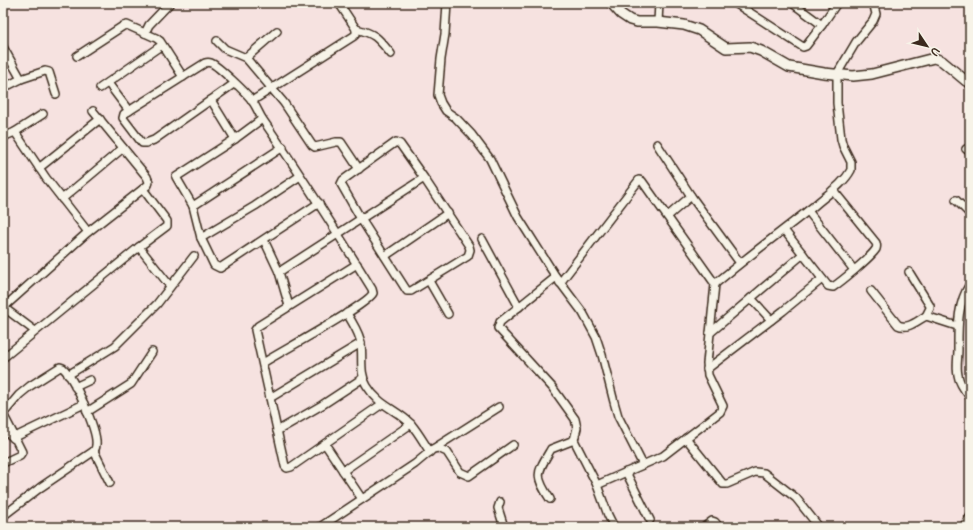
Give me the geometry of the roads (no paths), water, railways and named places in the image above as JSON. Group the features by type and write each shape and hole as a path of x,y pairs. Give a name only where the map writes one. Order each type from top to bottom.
{"street":[{"path":"147,29 170,3"},
{"path":"252,101 356,34 356,29 339,3"},
{"path":"447,3 438,94 441,103 446,111 456,118 472,135 490,159 518,217 558,280 583,313 596,337 618,416 643,465"},
{"path":"611,3 621,14 630,20 637,22 658,22 684,25 705,34 726,48 750,47 761,50 789,67 852,76 872,74 934,58 942,61 970,83"},
{"path":"658,22 659,3"},
{"path":"735,3 801,47 806,46 837,3"},
{"path":"792,3 822,25"},
{"path":"715,284 740,262 808,211 849,174 852,167 841,139 837,103 837,74 856,42 876,14 874,6 870,3"},
{"path":"77,56 125,25 147,29 162,45 183,77"},
{"path":"356,29 374,35 391,54"},
{"path":"246,58 277,31"},
{"path":"217,41 225,49 246,58 312,145 315,147 340,142 359,169"},
{"path":"100,88 162,45"},
{"path":"3,47 21,79"},
{"path":"235,83 154,140 146,143 142,143 124,120 124,114 183,77 208,62 214,64 235,83 252,101 262,119 319,203 357,264 373,293 369,298 347,313 263,363"},
{"path":"3,88 21,79 45,71 48,72 56,94"},
{"path":"108,83 129,111"},
{"path":"211,100 235,139"},
{"path":"35,331 3,308 88,232 143,189 149,182 148,177 93,111"},
{"path":"3,138 43,114"},
{"path":"39,168 100,119"},
{"path":"262,119 235,139 176,177 193,206 201,238 214,266 220,268 319,203"},
{"path":"14,132 39,168 88,232"},
{"path":"398,142 424,178 470,246 470,250 468,256 429,281 411,291 407,291 361,219 341,184 343,180 394,143 398,142"},
{"path":"657,144 691,196 740,262"},
{"path":"193,206 282,147"},
{"path":"62,199 123,148"},
{"path":"201,238 255,206 300,176"},
{"path":"279,272 344,228 361,219 424,178"},
{"path":"597,485 663,456 720,412 724,406 707,369 715,284 668,216 642,181 639,180 558,280 500,322 498,328 552,388 575,419 577,428 574,440 597,485 614,527"},
{"path":"3,358 139,247 164,229 168,224 143,189"},
{"path":"784,230 828,286 832,287 854,270 875,251 877,246 833,190"},
{"path":"668,216 691,196"},
{"path":"956,200 970,214"},
{"path":"808,211 854,270"},
{"path":"385,256 448,213"},
{"path":"482,239 519,307"},
{"path":"264,240 279,272 289,306"},
{"path":"139,247 170,286"},
{"path":"710,333 803,254"},
{"path":"68,375 115,346 158,304 194,256"},
{"path":"357,264 256,328 285,466 287,468 292,467 382,404"},
{"path":"871,292 898,325 907,326 926,316 930,306 909,272"},
{"path":"707,369 822,279"},
{"path":"429,281 448,314"},
{"path":"970,284 961,304 957,326 958,376 965,391 970,396"},
{"path":"751,298 771,320"},
{"path":"347,313 357,330 361,343 363,378 373,395 382,404 411,424 431,450"},
{"path":"926,316 957,326"},
{"path":"270,398 361,343"},
{"path":"88,412 131,384 152,352"},
{"path":"3,463 21,453 22,450 14,438 3,414 30,386 60,367 63,368 75,386 88,412 96,438 94,451 40,487 3,516"},
{"path":"277,432 363,378"},
{"path":"75,386 90,380"},
{"path":"14,438 84,404"},
{"path":"320,527 415,464 431,450 499,407"},
{"path":"343,471 411,424"},
{"path":"3,429 14,438"},
{"path":"686,438 723,484 727,484 755,472 764,473 796,498 819,527"},
{"path":"550,499 538,476 542,465 551,449 574,440"},
{"path":"325,444 362,498"},
{"path":"431,450 438,448 446,452 460,472 469,476 513,445"},
{"path":"94,451 110,483"},
{"path":"626,472 650,520"},
{"path":"500,502 498,508 504,527"},
{"path":"962,527 970,517"},
{"path":"704,527 712,521 719,527"}]}
